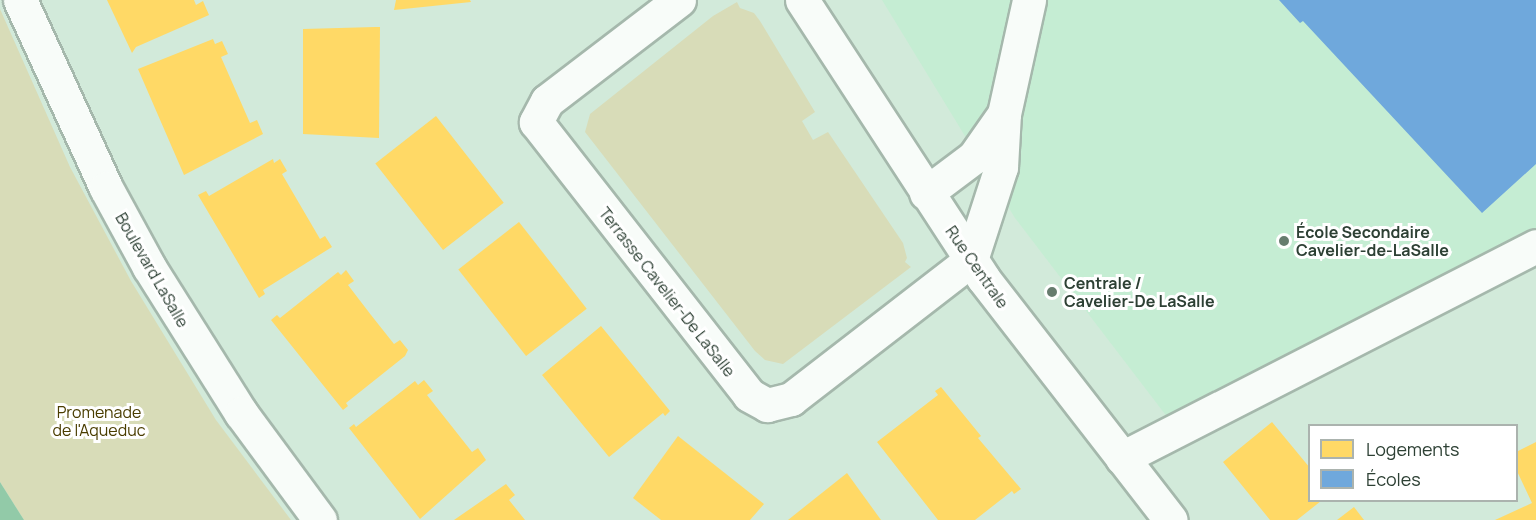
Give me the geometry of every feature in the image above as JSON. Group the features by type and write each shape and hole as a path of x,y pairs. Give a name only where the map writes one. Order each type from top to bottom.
{"street":[{"name":"Boulevard LaSalle","path":"20,0 106,188 149,267 241,413 320,520"},
{"name":"Terrasse Cavelier-De LaSalle","path":"679,0 547,102 536,122 749,395 767,405 791,399 971,260"},
{"name":"Rue Centrale","path":"802,0 971,260 1171,520"},
{"path":"971,260 1000,167 1005,114 1029,0"},
{"path":"926,193 974,157 1005,114"},
{"path":"1122,458 1536,246"}],"shaded area":[{"name":"École Secondaire Cavelier-de-LaSalle","path":"882,0 1536,0 1536,265 1184,439 1015,218"},
{"path":"0,482 24,520 0,520"}],"green space":[{"path":"737,2 740,8 754,13 760,21 815,112 802,121 813,140 828,132 903,243 907,258 905,262 911,267 783,364 765,360 755,351 585,132 590,114 713,16"},
{"name":"Promenade de l'Aqueduc","path":"0,9 70,167 131,281 216,420 291,520 24,520 0,482"}],"building: Logements":[{"path":"107,0 194,0 196,5 203,1 209,15 136,47 132,53"},
{"path":"396,0 470,0 471,2 394,10"},
{"path":"380,27 379,138 303,134 303,29"},
{"path":"213,39 215,44 222,41 228,54 221,57 250,123 257,120 263,134 184,175 138,69"},
{"path":"436,116 504,203 443,250 375,163"},
{"path":"273,159 274,163 280,159 287,171 282,174 320,239 325,236 332,247 263,290 265,294 259,298 198,195 206,191 209,196"},
{"path":"519,222 587,309 526,356 458,269"},
{"path":"346,270 354,281 348,285 371,315 394,344 400,340 408,350 405,356 346,403 348,406 343,410 271,320 277,315 280,318 338,272 341,275"},
{"path":"601,326 670,411 665,416 663,413 609,457 542,375"},
{"path":"424,380 433,391 427,395 472,452 478,448 486,460 420,519 349,428 354,424 356,427 415,381 418,385"},
{"path":"941,387 981,436 978,438 1021,489 1014,494 1012,491 975,520 938,520 877,442 938,395 935,391"},
{"path":"1272,422 1308,466 1308,502 1320,502 1297,520 1270,520 1223,462"},
{"path":"678,436 764,504 750,520 661,520 633,498"},
{"path":"1536,442 1536,520 1495,520 1532,503 1518,473 1518,451"},
{"path":"847,473 881,520 788,520 803,508"},
{"path":"506,484 515,495 509,500 525,520 454,520"},
{"path":"1354,507 1364,520 1337,520"}],"building: Écoles":[{"path":"1279,0 1536,0 1536,164 1482,213 1303,21 1300,23"}],"place":[{"name":"École Secondaire Cavelier-de-LaSalle","path":"1284,241"},
{"name":"Centrale / Cavelier-De LaSalle","path":"1052,292"}]}
